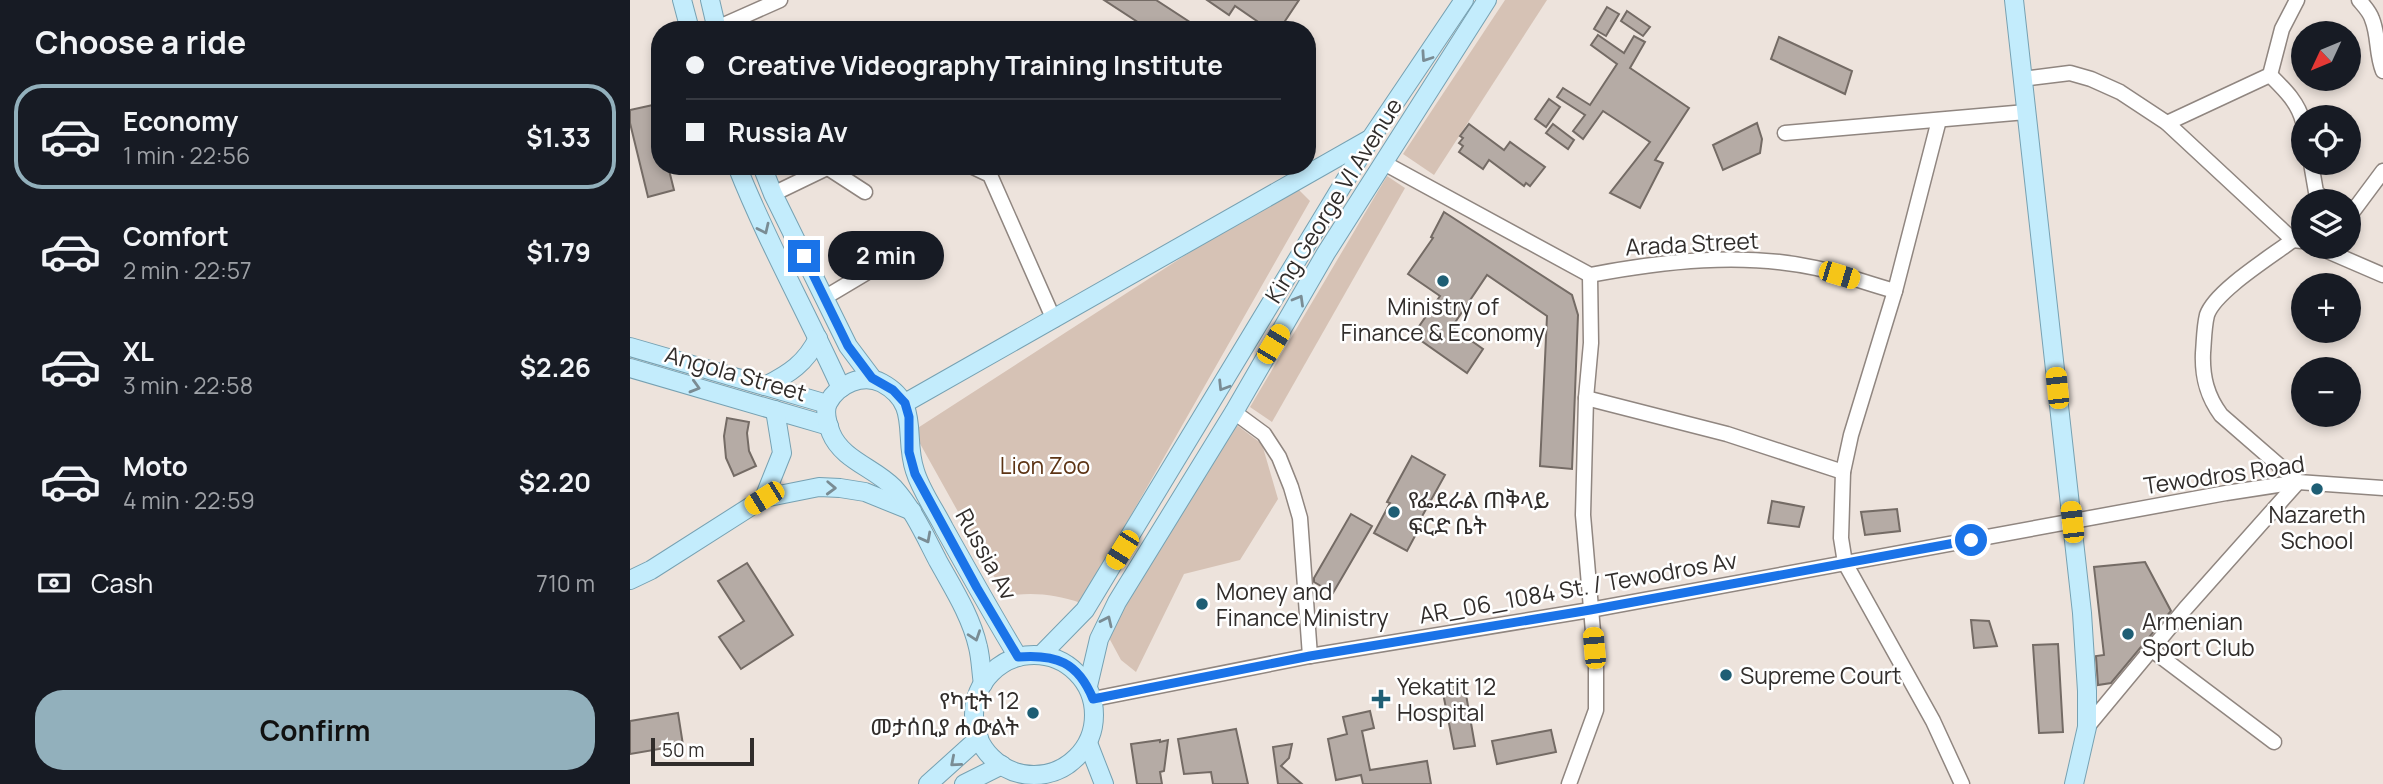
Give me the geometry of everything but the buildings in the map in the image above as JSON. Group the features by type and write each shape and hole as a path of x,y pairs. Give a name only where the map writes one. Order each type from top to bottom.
{"main road":[{"path":"687,21 682,3 702,0"},
{"path":"710,0 715,21"},
{"name":"King George VI Avenue","path":"1041,655 1086,610 1371,138 1464,0"},
{"name":"King George VI Avenue","path":"1090,693 1099,639 1107,618 1234,412 1326,253 1487,0"},
{"path":"2014,0 2082,613 2087,727 2074,784"},
{"path":"1316,170 1371,138 1400,137"},
{"path":"741,175 841,388"},
{"path":"766,175 848,346 872,378 893,390 905,403 1307,175"},
{"path":"765,386 791,373 805,360 818,338"},
{"path":"630,347 827,404"},
{"path":"1242,355 1262,363"},
{"name":"Angola Street","path":"630,368 829,426"},
{"path":"829,426 827,404 841,388 856,380 872,378"},
{"name":"Russia Av","path":"905,403 909,417 909,452 915,474 1018,657"},
{"path":"764,498 782,453 775,410"},
{"name":"Russia Av","path":"829,426 840,448 893,487 912,511 970,621 979,648 983,684"},
{"path":"630,580 651,570 764,498 819,487 839,488 865,492 912,511"},
{"path":"1041,655 1060,660 1076,671 1090,693 1094,722 1088,743 1075,760 1042,779 1019,774 1002,765 989,753 979,738 975,711 983,684 998,667 1018,657 1041,655"},
{"path":"928,784 979,738"},
{"path":"1088,743 1104,784"},
{"path":"964,784 1002,765"}],"street":[{"path":"734,21 780,0"},
{"path":"2167,123 2270,75 2283,29 2297,0"},
{"path":"2359,0 2371,16 2378,60 2383,71"},
{"path":"2022,79 2070,73 2120,92 2167,123 2291,235"},
{"path":"2270,75 2297,105"},
{"path":"1785,133 2026,112"},
{"path":"1939,120 1895,290 1851,435 1843,472 1841,538 1845,563 1933,721 1962,784"},
{"path":"1384,163 1590,275 1591,343 1586,398 1583,515 1596,667 1596,710 1569,784"},
{"path":"2361,199 2383,171"},
{"path":"773,194 813,175"},
{"path":"841,175 865,192"},
{"path":"993,175 1054,320"},
{"path":"2087,727 2193,600 2298,482 2221,415 2212,403 2205,385 2203,363 2208,314 2214,302 2226,290 2291,246"},
{"name":"Arada Street","path":"1590,275 1623,269 1748,258 1816,268 1895,290"},
{"path":"2347,259 2383,275"},
{"path":"824,298 866,273"},
{"path":"1586,398 1727,434 1843,472"},
{"path":"1234,412 1264,434 1279,457 1291,487 1300,518 1310,656"},
{"name":"Tewodros Road","path":"2072,522 2298,482 2383,488"},
{"name":"AR_06_1084 St. / Tewodros Av","path":"1090,693 1590,610 2072,522"},
{"path":"2151,650 2274,741"}],"green space":[{"path":"1505,0 1547,0 1434,175 1403,154"},
{"path":"1387,176 1405,188 1272,422 1250,407"},
{"name":"Lion Zoo","path":"1294,185 1310,201 1081,603 1043,595 1005,596 913,431"},
{"path":"1234,423 1262,444 1278,499 1240,560 1184,574 1136,672 1121,660 1108,636"}],"place":[{"name":"Ministry of Finance & Economy","path":"1443,281"},
{"name":"Nazareth School","path":"2317,489"},
{"name":"የፌደራል ጠቅላይ ፍርድ ቤት","path":"1394,512"},
{"name":"Money and Finance Ministry","path":"1202,604"},
{"name":"Armenian Sport Club","path":"2128,634"},
{"name":"Supreme Court","path":"1726,675"},
{"name":"Yekatit 12 Hospital","path":"1381,699"},
{"name":"የካቲት 12 መታሰቢያ ሐውልት","path":"1033,713"}],"route":[{"path":"804,256 848,346 872,378 893,390 905,403 909,417 909,452 915,474 1018,657 1041,655 1060,660 1076,671 1088,686 1093,699 1310,656 1590,610 1971,540"}]}
